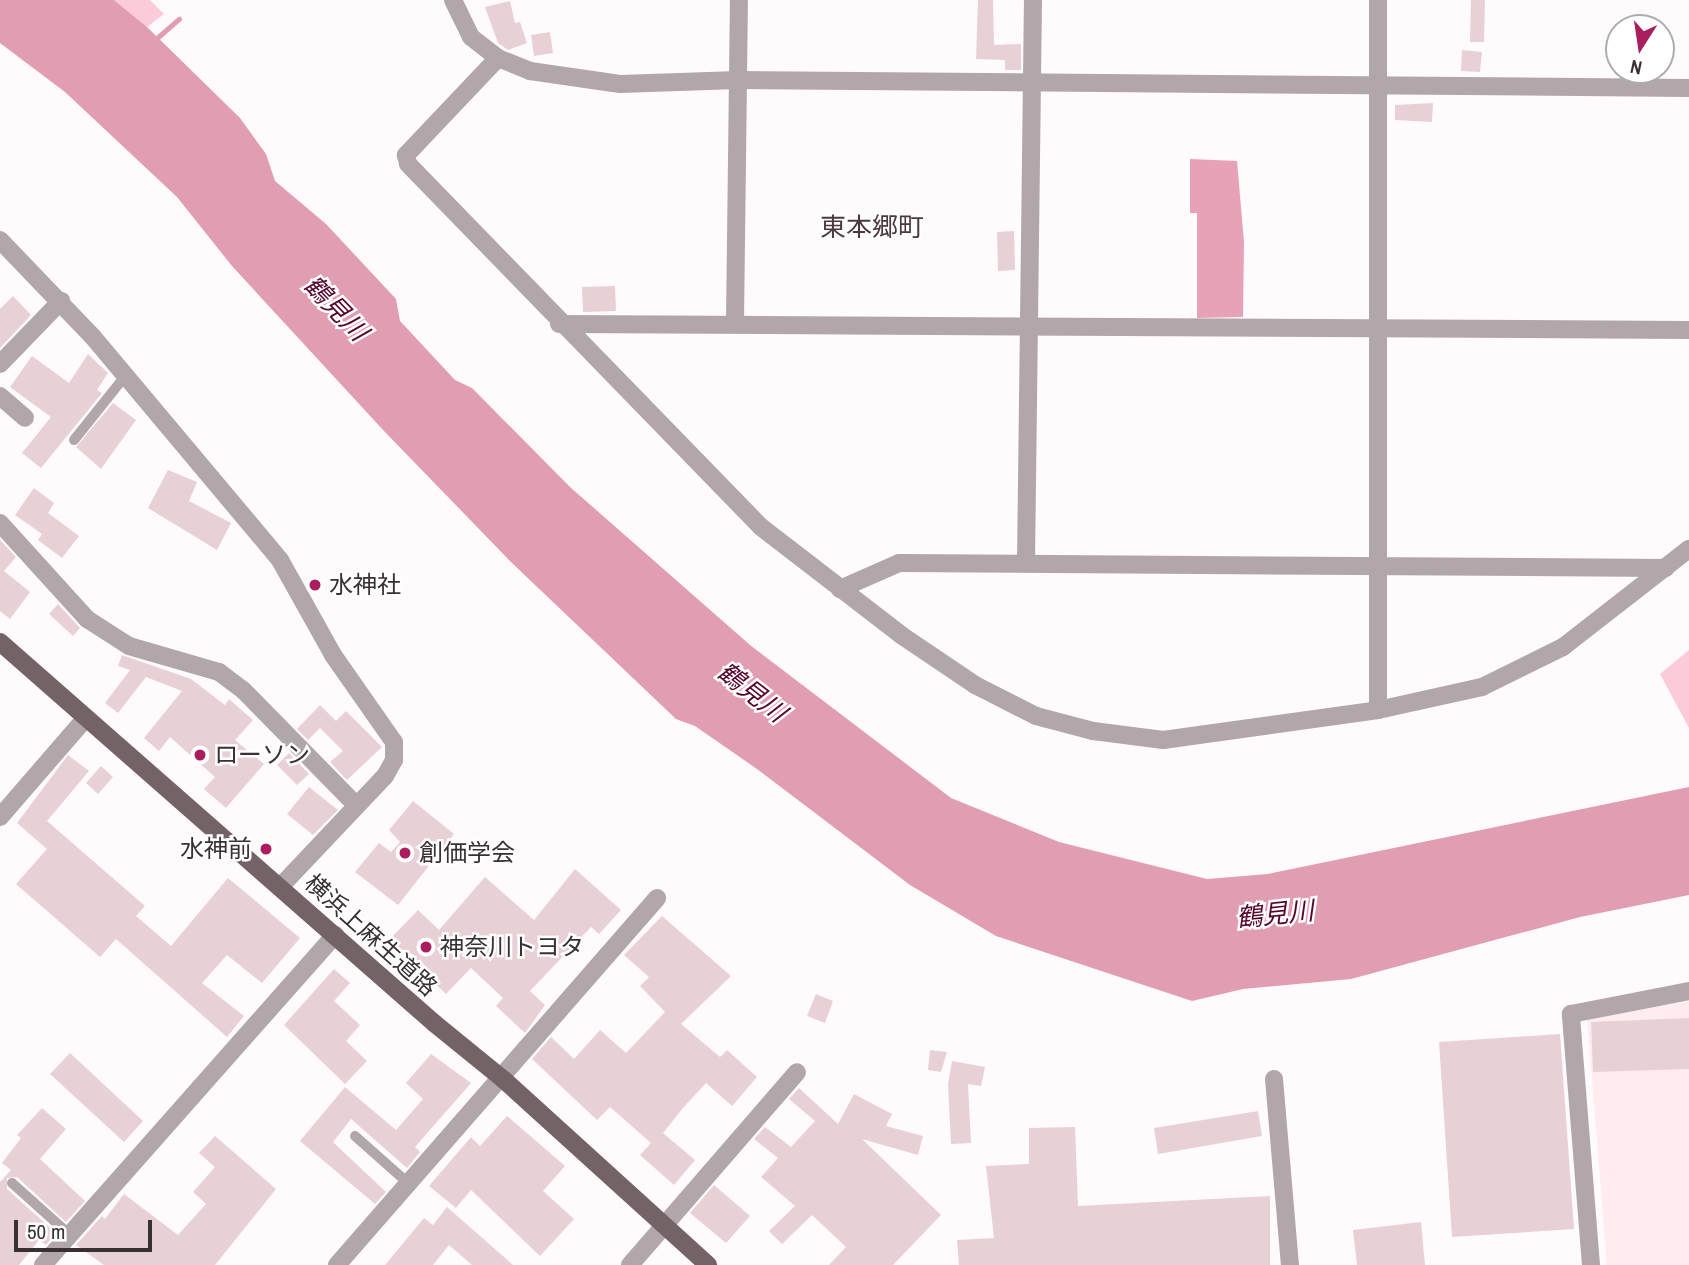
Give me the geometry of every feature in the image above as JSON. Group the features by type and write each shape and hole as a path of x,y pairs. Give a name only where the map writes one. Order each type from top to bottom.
{"main road":[{"name":"横浜上麻生道路","path":"0,642 84,720 503,1079 708,1265"}],"street":[{"path":"453,0 471,37 498,58 530,71 620,84 738,80 1689,88"},
{"path":"736,322 738,0"},
{"path":"1026,562 1033,0"},
{"path":"1378,0 1378,710"},
{"path":"498,58 405,157 559,324 761,527 840,589 975,685 1036,716 1093,732 1163,740 1378,710 1482,687 1563,647 1689,549"},
{"path":"0,240 61,302 126,375 280,560 332,654 394,742 394,760 385,776 355,804 280,887"},
{"path":"0,364 61,302"},
{"path":"559,324 736,322 1027,328 1689,330"},
{"path":"0,396 25,418"},
{"path":"0,523 87,619 129,646 219,672 244,691 355,804"},
{"path":"840,589 899,563 1666,568"},
{"path":"0,817 84,720"},
{"path":"337,1265 503,1079 657,898"},
{"path":"43,1265 335,935"},
{"path":"1591,1265 1572,1014 1689,991"},
{"path":"630,1265 797,1072"},
{"path":"1274,1079 1290,1265"}],"lane":[{"path":"74,440 126,375"},
{"path":"355,1136 409,1184"},
{"path":"12,1183 69,1234"}],"shaded area":[{"path":"114,0 150,0 164,14 147,27"},
{"path":"1190,159 1237,161 1244,242 1243,317 1197,318 1197,213 1190,213"},
{"path":"1689,650 1689,728 1660,674"},
{"path":"1689,1001 1689,1265 1607,1265 1587,1017"}],"water":[{"name":"鶴見川","path":"0,0 114,0 147,27 240,118 266,154 275,181 326,224 396,299 400,321 455,380 472,388 570,487 750,645 951,798 1059,842 1207,879 1268,874 1689,787 1689,895 1580,917 1351,979 1243,989 1192,1001 996,936 910,885 757,769 695,726 676,719 512,563 384,431 232,266 177,197 65,92 0,43"}],"building":[{"path":"978,0 993,0 994,45 1021,44 1021,70 1005,70 1005,60 976,59"},
{"path":"1471,0 1485,0 1484,42 1470,42"},
{"path":"510,1 515,23 520,22 527,43 508,50 498,43 485,7"},
{"path":"550,32 553,53 534,56 531,35"},
{"path":"1462,50 1482,52 1480,72 1461,71"},
{"path":"1433,103 1432,122 1395,120 1395,105"},
{"path":"1014,231 1015,270 998,271 997,232"},
{"path":"615,286 616,311 583,312 582,287"},
{"path":"13,296 31,315 0,348 0,309"},
{"path":"88,354 108,373 97,390 102,393 41,468 22,453 51,417 10,387 32,356 69,383"},
{"path":"113,403 136,420 101,469 76,447"},
{"path":"168,470 197,482 189,501 231,523 217,550 148,508"},
{"path":"34,488 54,503 48,513 79,536 62,558 38,540 42,534 15,515"},
{"path":"0,540 16,557 4,571 30,592 10,619 0,611"},
{"path":"58,604 80,628 73,636 49,614"},
{"path":"122,655 191,679 225,705 229,699 253,720 235,740 264,764 226,808 204,789 215,777 170,737 159,751 144,738 182,691 146,677 118,713 105,703 130,670 118,666"},
{"path":"320,705 336,721 346,711 382,747 347,780 330,762 343,751 320,728 308,740 297,729"},
{"path":"289,753 309,774 297,785 277,765"},
{"path":"68,755 89,771 47,821 145,906 136,916 171,946 228,878 300,938 262,983 227,955 202,983 244,1016 227,1037 116,939 100,957 16,884 47,849 17,823"},
{"path":"101,766 113,777 98,794 86,783"},
{"path":"309,787 338,810 313,835 287,814"},
{"name":"創価学会","path":"413,801 454,834 398,905 355,872 379,843 391,852 400,842 389,830"},
{"path":"575,869 621,910 599,934 591,927 530,991 545,1005 525,1033 496,1006 503,998 471,968 446,994 389,940 418,910 439,930 485,877 534,920"},
{"path":"662,916 731,976 681,1024 720,1057 727,1050 757,1077 732,1106 706,1083 663,1133 695,1160 674,1185 640,1155 651,1143 610,1107 597,1120 532,1059 551,1037 574,1059 600,1030 626,1053 665,1012 640,986 649,977 624,955"},
{"path":"334,969 350,983 334,1001 360,1025 346,1041 367,1061 345,1084 284,1025"},
{"path":"816,994 833,1001 825,1023 807,1016"},
{"path":"1689,1018 1689,1069 1593,1072 1591,1022"},
{"path":"1560,1034 1574,1229 1452,1237 1439,1042"},
{"path":"930,1050 947,1052 941,1072 928,1070"},
{"path":"70,1053 143,1121 124,1142 50,1074"},
{"path":"431,1054 471,1083 415,1147 420,1152 407,1168 351,1119 333,1142 386,1192 375,1204 300,1141 345,1087 396,1130 423,1099 406,1083"},
{"path":"952,1061 985,1067 981,1086 968,1084 971,1143 951,1144 948,1084"},
{"path":"799,1088 838,1124 854,1094 892,1114 886,1126 923,1136 918,1155 862,1139 941,1215 893,1265 829,1265 846,1247 812,1215 782,1244 769,1231 795,1206 761,1177 778,1158 754,1139 765,1127 791,1147 815,1121 789,1099"},
{"path":"42,1108 66,1129 40,1159 85,1201 66,1222 17,1177 7,1178 7,1189 56,1233 46,1245 39,1240 19,1265 0,1265 0,1182 11,1170 2,1163 21,1138 17,1135"},
{"path":"1258,1111 1262,1136 1158,1154 1154,1128"},
{"path":"507,1116 565,1166 543,1191 574,1219 540,1256 471,1190 456,1208 429,1186 471,1137 480,1146"},
{"path":"1075,1127 1078,1206 1270,1196 1270,1265 959,1265 957,1240 994,1238 986,1166 1029,1164 1029,1128"},
{"path":"215,1136 276,1189 215,1265 104,1265 76,1245 102,1216 105,1219 124,1194 178,1235 206,1204 193,1192 215,1167 199,1153"},
{"path":"714,1185 750,1216 726,1243 690,1213"},
{"path":"447,1207 513,1265 472,1265 449,1245 433,1265 385,1265 424,1218 433,1225"},
{"path":"1421,1222 1425,1265 1357,1265 1353,1230"}],"waterway":[{"path":"158,37 179,19"}],"place":[{"name":"水神社","path":"315,585"},
{"name":"ローソン","path":"200,755"},
{"name":"水神前","path":"266,849"},
{"name":"創価学会","path":"405,853"},
{"name":"神奈川トヨタ","path":"426,947"}],"district":[{"name":"東本郷町","path":"872,227"}]}
